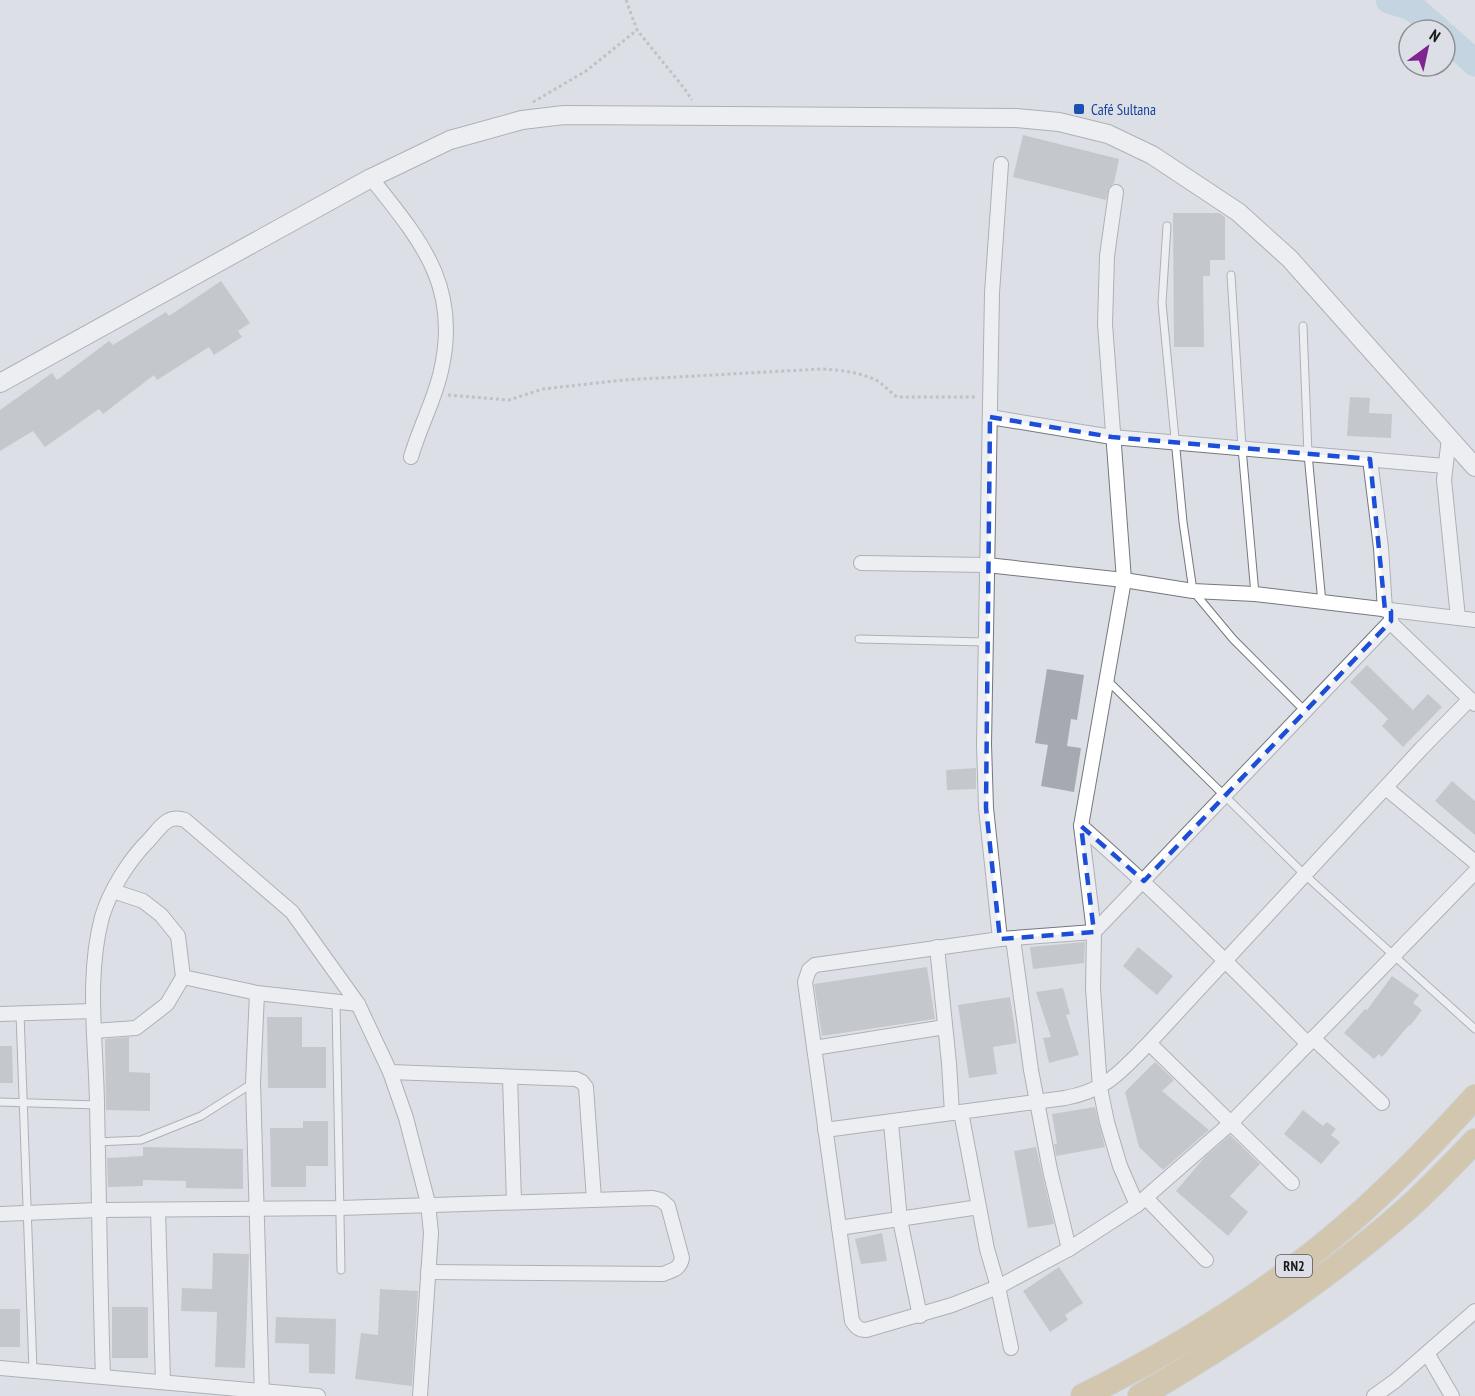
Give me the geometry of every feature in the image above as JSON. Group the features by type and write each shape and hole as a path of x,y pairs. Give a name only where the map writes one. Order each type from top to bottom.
{"highway":[{"name":"RN2","path":"1083,1396 1168,1352 1253,1296 1311,1254 1349,1223 1403,1172 1475,1098"},
{"name":"RN2","path":"1140,1396 1266,1318 1346,1259 1401,1214 1475,1141"}],"street":[{"path":"0,383 371,177 450,140 522,120 564,115 1016,118 1059,122 1108,134 1152,155 1238,212 1282,251 1475,467"},
{"path":"1001,164 992,293 984,744 986,808 1006,939 1050,1170 1069,1249"},
{"path":"371,177 414,233 430,260 442,290 447,326 441,373 411,457"},
{"path":"1116,192 1107,256 1105,324 1124,580 1081,826 1094,932 1094,988 1100,1088 1120,1166 1142,1202 1206,1260"},
{"path":"990,417 1112,437 1177,444 1445,466"},
{"path":"1449,438 1445,466 1458,618"},
{"path":"825,1130 891,1123 1083,1095 1100,1088 1149,1043 1421,749 1473,702 1406,639 1389,614 1370,459"},
{"path":"861,563 987,566 1124,580 1193,591 1255,594 1389,614 1475,620"},
{"path":"1389,614 1305,711 1094,932 936,947 815,965 809,970 805,982 852,1321 855,1326 860,1330 866,1330 920,1316 998,1287 1069,1249 1142,1202 1232,1122 1393,954 1475,873"},
{"path":"1386,788 1475,862"},
{"path":"103,1377 93,1011 95,950 103,916 113,891 146,843 169,819 176,817 185,820 292,912 358,1004 390,1072 406,1118 428,1203 431,1233 420,1396"},
{"path":"1081,826 1144,881 1311,1041 1382,1103"},
{"path":"94,1031 136,1028 167,1004 183,977 178,936 161,915 143,901 113,891"},
{"path":"936,947 956,1113 1011,1348"},
{"path":"183,977 257,993 358,1004"},
{"path":"257,993 253,1083 262,1393"},
{"path":"0,1014 93,1011"},
{"path":"814,1048 945,1027"},
{"path":"1149,1043 1292,1183"},
{"path":"390,1072 576,1079 582,1082 586,1088 594,1199"},
{"path":"510,1077 514,1202"},
{"path":"891,1123 900,1220 920,1316"},
{"path":"0,1214 98,1210 340,1208 428,1203 653,1198 661,1200 668,1206 682,1258 681,1264 675,1270 663,1274 428,1272"},
{"path":"839,1228 978,1207"},
{"path":"158,1210 163,1382"},
{"path":"1374,1396 1395,1381 1475,1311"},
{"path":"1427,1353 1452,1396"},
{"path":"0,1368 262,1393 318,1396"}],"lane":[{"path":"1167,226 1162,303 1183,522 1193,591 1233,639 1305,711"},
{"path":"1231,274 1242,448 1255,594"},
{"path":"1303,326 1308,454 1322,603"},
{"path":"859,639 986,642"},
{"path":"1106,679 1305,875 1475,1029"},
{"path":"336,1003 341,1270"},
{"path":"20,1014 33,1370"},
{"path":"96,1142 141,1140 201,1116 253,1083"},
{"path":"0,1102 97,1105"}],"path":[{"path":"626,0 637,30 684,88 703,117"},
{"path":"526,106 586,71 637,30"},
{"path":"435,393 508,400 543,389 623,380 821,369 862,375 880,382 897,397 990,397"}],"highlighted area":[{"path":"990,417 1112,437 1370,459 1385,610 1391,611 1391,621 1144,881 1081,826 1094,932 1000,939 986,808"}],"building":[{"path":"1023,135 1119,159 1114,183 1109,187 1106,200 1013,177"},
{"path":"1173,213 1219,213 1225,217 1225,260 1210,260 1210,276 1203,276 1204,347 1174,347"},
{"path":"221,281 250,323 238,331 242,337 214,355 209,347 157,380 154,375 103,414 99,409 45,447 33,431 0,451 0,410 52,373 57,380 109,341 113,345 166,312 169,316"},
{"path":"1350,397 1370,398 1369,413 1392,414 1391,438 1347,436"},
{"path":"1367,665 1413,710 1428,694 1442,707 1403,747 1382,726 1388,719 1350,682"},
{"path":"1047,669 1084,675 1077,720 1071,719 1067,746 1081,748 1074,792 1041,786 1048,745 1035,743"},
{"path":"976,768 976,789 947,790 946,770"},
{"path":"1452,781 1475,801 1475,835 1435,801"},
{"path":"1085,942 1084,963 1033,969 1030,947"},
{"path":"1138,947 1173,976 1157,995 1123,966"},
{"path":"927,967 935,1019 822,1036 814,984"},
{"path":"1392,976 1419,995 1413,1003 1422,1010 1382,1057 1379,1054 1374,1059 1344,1033 1365,1009 1367,1010"},
{"path":"1063,988 1070,1014 1066,1015 1079,1055 1049,1063 1043,1038 1051,1037 1036,992"},
{"path":"1010,997 1017,1043 993,1047 997,1074 969,1078 958,1005"},
{"path":"267,1017 302,1017 302,1047 326,1047 326,1088 268,1088"},
{"path":"129,1037 129,1072 150,1073 150,1111 106,1110 105,1039"},
{"path":"0,1046 12,1046 13,1083 0,1083"},
{"path":"1155,1062 1174,1080 1162,1091 1209,1130 1163,1170 1139,1147 1125,1092"},
{"path":"1095,1107 1105,1147 1056,1156 1054,1144 1057,1144 1052,1114"},
{"path":"1303,1110 1323,1126 1327,1122 1336,1129 1331,1135 1340,1142 1321,1164 1284,1134"},
{"path":"303,1121 328,1121 328,1166 306,1166 306,1187 271,1187 270,1128 303,1128"},
{"path":"1230,1135 1260,1164 1230,1196 1248,1212 1228,1236 1176,1191 1204,1158"},
{"path":"143,1147 243,1149 243,1189 186,1188 186,1181 143,1180 143,1186 108,1187 107,1158 143,1156"},
{"path":"1036,1147 1054,1224 1028,1228 1014,1151"},
{"path":"882,1233 887,1261 861,1264 855,1239"},
{"path":"213,1253 249,1254 245,1368 215,1367 217,1312 181,1311 182,1288 212,1289"},
{"path":"1059,1267 1083,1303 1065,1315 1068,1320 1050,1332 1023,1291"},
{"path":"380,1289 418,1291 412,1386 355,1379 361,1333 378,1335"},
{"path":"112,1307 148,1307 148,1358 112,1358"},
{"path":"0,1309 20,1309 20,1347 0,1347"},
{"path":"276,1317 336,1319 335,1374 309,1373 309,1344 275,1343"}],"waterway":[{"path":"1389,0 1413,8 1424,18"},
{"path":"1457,47 1475,63"}],"place":[{"name":"Café Sultana","path":"1079,109"}]}
